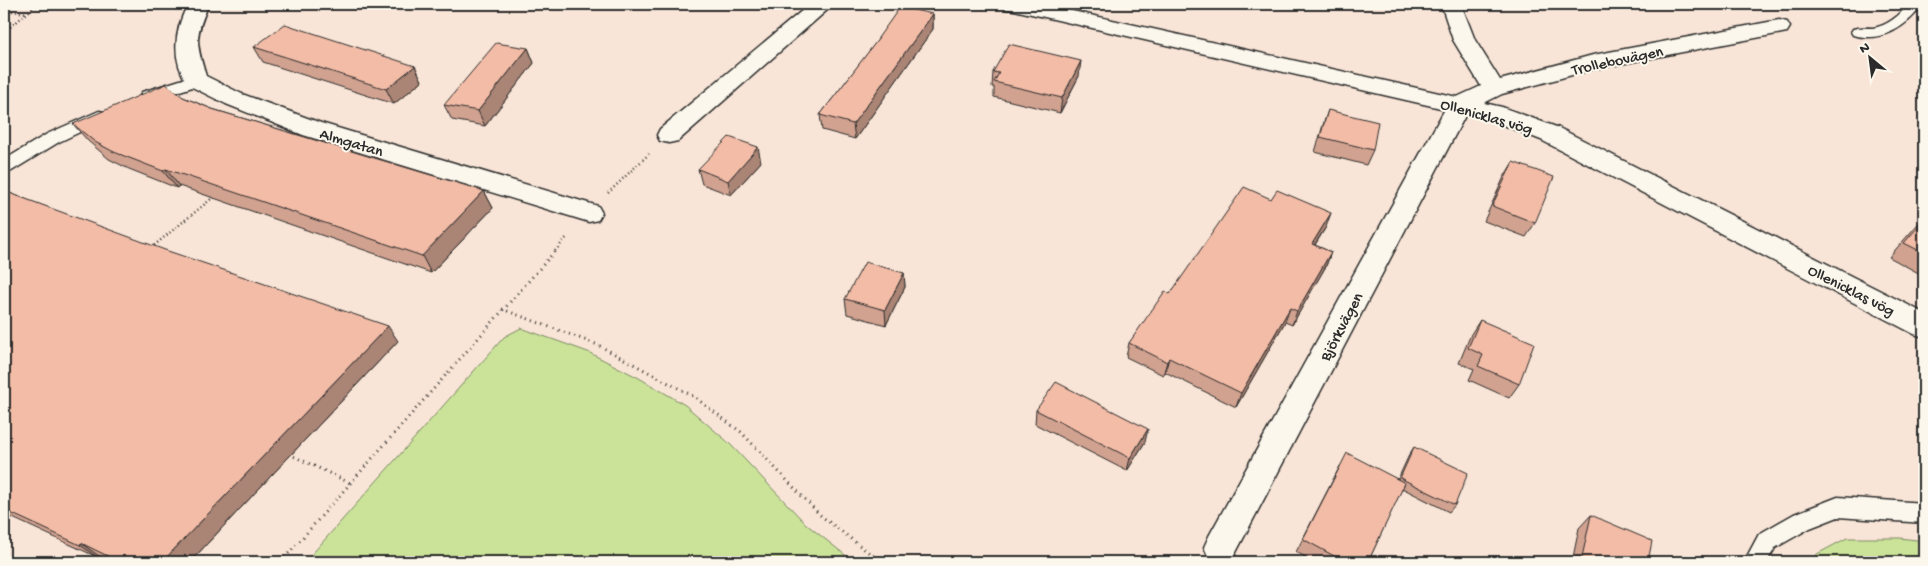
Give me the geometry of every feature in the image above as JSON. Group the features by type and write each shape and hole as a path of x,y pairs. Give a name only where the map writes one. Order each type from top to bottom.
{"street":[{"path":"196,80 188,56 186,40 188,23 198,4"},
{"path":"668,135 823,4"},
{"name":"Ollenicklas vög","path":"1014,4 1494,113 1550,134 1924,326"},
{"path":"1451,4 1464,40 1494,89"},
{"name":"Trollebovägen","path":"1459,105 1494,89 1592,62 1779,26"},
{"name":"Almgatan","path":"196,80 234,99 312,129 589,213"},
{"name":"Björkvägen","path":"1221,547 1459,105"}],"lane":[{"path":"1858,32 1876,33 1895,26 1906,17 1916,4"},
{"path":"130,102 196,80"},
{"path":"4,168 53,138 112,110"},
{"path":"1755,562 1767,541 1802,521 1838,507 1924,513"}],"path":[{"path":"4,32 38,4"},
{"path":"4,10 28,13"},
{"path":"281,562 352,484 502,309 589,213 668,135"},
{"path":"149,249 217,194"},
{"path":"502,309 598,344 647,369 693,396 741,432 820,515 881,562"},
{"path":"280,450 352,484"}],"green space":[{"path":"521,328 588,352 639,378 685,405 729,443 806,524 854,562 305,562 504,337"},
{"path":"1847,538 1900,538 1924,541 1924,562 1812,562 1817,554"}],"building":[{"path":"900,7 933,14 853,124 820,115 879,38"},
{"path":"285,24 415,66 386,89 254,47"},
{"path":"496,43 528,48 478,111 444,105"},
{"path":"1009,44 1081,61 1062,98 994,82 999,73 993,72"},
{"path":"166,84 183,97 212,109 484,191 422,256 166,169 163,171 114,152 95,142 73,124"},
{"path":"1328,110 1378,122 1373,150 1320,137"},
{"path":"729,137 758,147 728,181 698,169"},
{"path":"1513,162 1554,177 1535,223 1492,206"},
{"path":"1244,187 1271,199 1277,190 1331,213 1312,244 1331,252 1297,311 1290,308 1241,393 1169,358 1167,362 1129,343 1165,291 1170,294"},
{"path":"4,191 165,250 388,326 162,562 120,562 4,510"},
{"path":"1924,220 1924,253 1904,243"},
{"path":"865,262 904,273 885,310 845,299"},
{"path":"1480,320 1534,343 1519,384 1478,366 1483,355 1468,348"},
{"path":"1056,382 1148,429 1130,458 1036,410"},
{"path":"1414,447 1468,473 1455,505 1400,478"},
{"path":"1347,453 1405,483 1368,562 1345,562 1303,539"},
{"path":"1591,515 1652,541 1648,562 1581,562"}]}
